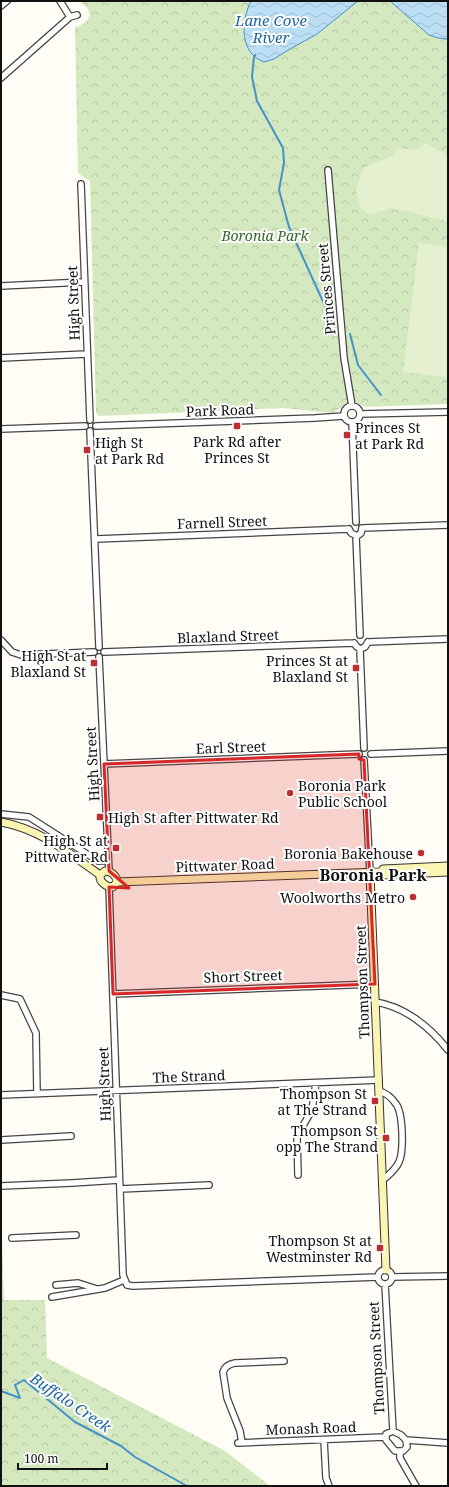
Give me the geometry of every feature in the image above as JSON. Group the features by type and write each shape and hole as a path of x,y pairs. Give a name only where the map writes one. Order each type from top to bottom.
{"main road":[{"path":"1,822 23,827 58,845 100,875 101,881 113,888 117,882 116,877 105,870 100,875"},
{"name":"Pittwater Road","path":"117,882 370,873 381,872 383,870 448,866"},
{"name":"Pittwater Road","path":"381,872 383,875 448,872"},
{"name":"Thompson Street","path":"370,873 386,1270"}],"street":[{"path":"1,6 7,1"},
{"path":"60,1 70,17"},
{"path":"1,78 70,17 77,15"},
{"name":"Princes Street","path":"328,170 344,358 352,406"},
{"name":"High Street","path":"81,184 90,420"},
{"path":"1,286 84,282"},
{"path":"1,358 87,354"},
{"path":"352,406 357,408 360,414 359,419 352,422 347,421 344,416 345,410 352,406"},
{"path":"360,414 448,412"},
{"name":"Park Road","path":"96,426 344,416"},
{"path":"85,426 90,420 95,422 95,429 90,431"},
{"path":"352,422 356,522"},
{"path":"1,429 85,426"},
{"path":"85,426 87,430 90,431 96,540 96,655 101,655"},
{"path":"356,522 360,524 362,528"},
{"path":"356,522 352,524 349,529 351,534 356,536"},
{"path":"362,528 448,524"},
{"path":"356,536 361,533 362,528"},
{"name":"Farnell Street","path":"96,540 349,529"},
{"path":"356,536 360,635"},
{"path":"360,648 354,643 355,637 360,635 366,637 368,642"},
{"path":"368,642 448,639"},
{"path":"1,640 12,652 21,655 97,650"},
{"path":"360,648 365,647 368,642"},
{"name":"Blaxland Street","path":"101,655 354,643"},
{"path":"360,648 364,748"},
{"name":"High Street","path":"101,655 108,871"},
{"path":"364,748 361,749 359,754 364,760 370,873"},
{"path":"364,748 370,750 371,754"},
{"path":"371,754 448,751"},
{"name":"Earl Street","path":"104,764 359,754"},
{"path":"364,760 370,758 371,754"},
{"path":"1,814 29,817 98,861 108,860"},
{"name":"High Street","path":"109,887 124,1280"},
{"name":"Short Street","path":"113,994 375,984"},
{"path":"1,995 20,999 36,1033 37,1094"},
{"path":"375,1002 390,1005 413,1017 425,1026 448,1050"},
{"name":"The Strand","path":"1,1095 379,1080"},
{"path":"298,1175 297,1136 312,1110 316,1082"},
{"path":"379,1090 386,1093 397,1105 403,1135 399,1162 390,1174 383,1180"},
{"path":"1,1140 71,1136"},
{"path":"1,1186 120,1180"},
{"path":"120,1189 209,1185"},
{"path":"12,1238 76,1235"},
{"path":"378,1277 381,1272 386,1270 390,1272 392,1277"},
{"path":"392,1277 448,1276"},
{"path":"52,1296 97,1290 124,1280 127,1285 133,1286 378,1277"},
{"path":"378,1277 380,1281 385,1284 391,1281 392,1277"},
{"path":"56,1285 78,1283 97,1290"},
{"name":"Thompson Street","path":"385,1284 393,1431"},
{"name":"Monash Road","path":"284,1361 235,1363 229,1364 224,1368 223,1372 227,1398 240,1431 240,1443 385,1437"},
{"path":"400,1452 393,1449 386,1440 385,1437 387,1433 393,1431 401,1435 406,1440 448,1443"},
{"path":"324,1440 326,1478 329,1486"},
{"path":"400,1452 406,1448 406,1440"},
{"path":"400,1452 400,1458 416,1486"}],"highlighted area":[{"path":"359,754 359,759 364,760 375,984 113,994 109,887 129,888 109,871 104,764"}],"green space":[{"name":"Boronia Park","path":"80,1 251,1 245,18 244,35 250,50 256,57 264,62 274,59 317,34 358,1 390,1 429,35 448,39 448,404 366,407 351,400 333,413 283,408 99,416 96,413 90,181 78,173 75,26 78,27 87,21 90,15 88,9"},
{"path":"426,143 448,156 448,221 391,208 370,215 360,208 356,190 363,168 395,155 397,148 416,150"},
{"path":"419,243 448,247 448,377 403,372"},
{"path":"1,1235 4,1300 45,1300 47,1358 225,1451 270,1486 1,1486"}],"water":[{"name":"Lane Cove River","path":"251,1 358,1 317,34 274,59 264,62 256,58 250,51 244,36 245,18"},
{"path":"390,1 448,1 448,39 429,35"}],"waterway":[{"path":"255,55 252,77 257,101 283,148 284,163 279,190 289,227 336,330"},
{"path":"350,334 358,365 381,395"},
{"name":"Buffalo Creek","path":"1,1391 20,1398 15,1385 24,1380 75,1422 121,1446 135,1457 187,1486"}],"place":[{"name":"Park Rd after Princes St","path":"237,426"},
{"name":"Princes St at Park Rd","path":"347,435"},
{"name":"High St at Park Rd","path":"87,450"},
{"name":"High St at Blaxland St","path":"94,663"},
{"name":"Princes St at Blaxland St","path":"356,668"},
{"name":"Boronia Park Public School","path":"290,793"},
{"name":"High St after Pittwater Rd","path":"100,817"},
{"name":"High St at Pittwater Rd","path":"116,848"},
{"name":"Boronia Bakehouse","path":"421,853"},
{"name":"Woolworths Metro","path":"413,897"},
{"name":"Thompson St at The Strand","path":"375,1101"},
{"name":"Thompson St opp The Strand","path":"386,1138"},
{"name":"Thompson St at Westminster Rd","path":"380,1248"}],"district":[{"name":"Boronia Park","path":"373,875"}]}
